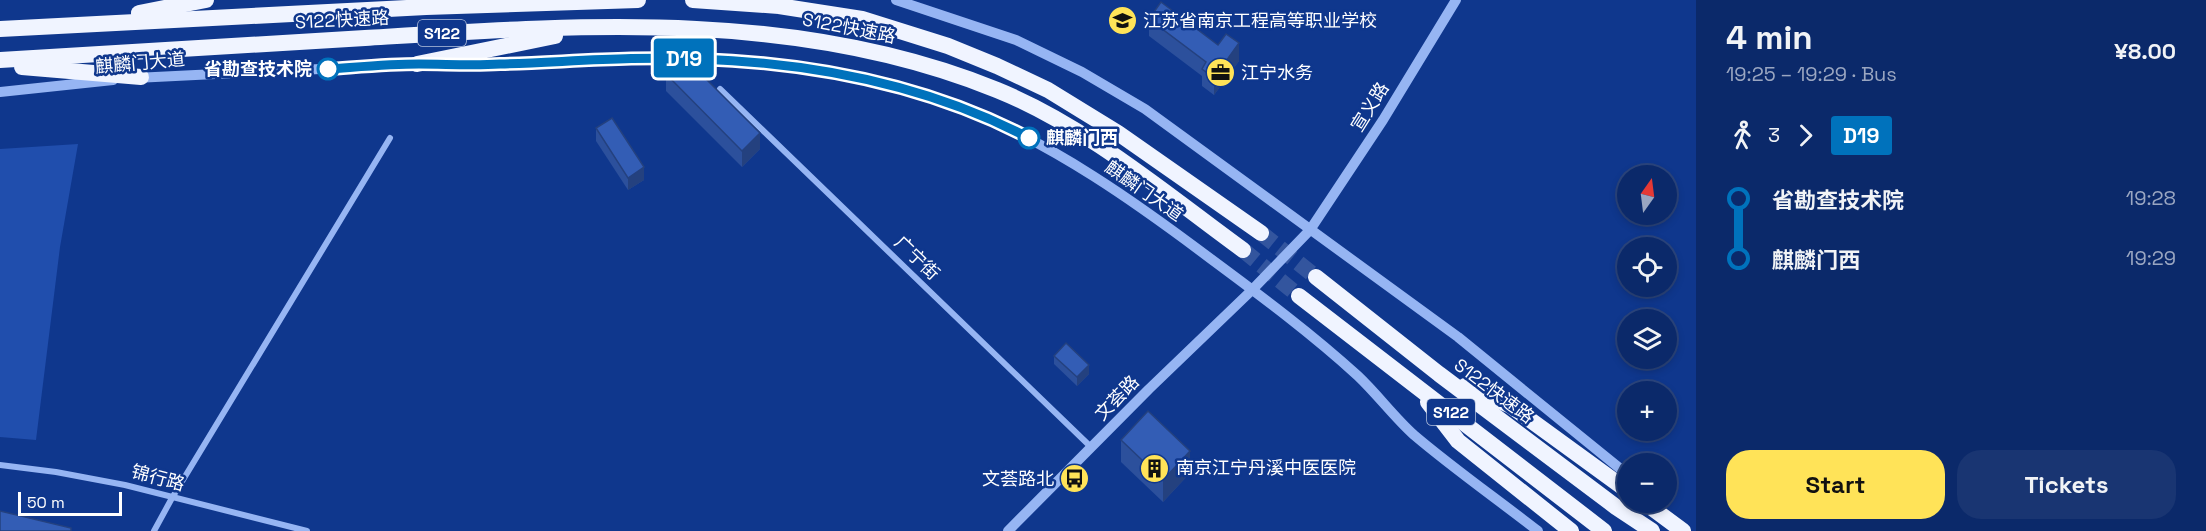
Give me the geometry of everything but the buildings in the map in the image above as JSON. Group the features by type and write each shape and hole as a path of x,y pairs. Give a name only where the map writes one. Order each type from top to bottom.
{"highway":[{"path":"90,23 206,0"},
{"name":"S122快速路","path":"0,28 426,7 638,0"},
{"name":"S122快速路","path":"693,0 779,6 862,19 948,46 997,66 1048,90 1118,134 1261,233"},
{"path":"749,0 779,6"},
{"path":"417,64 602,26"},
{"name":"S122快速路","path":"0,60 512,29 602,26 697,28 837,43 883,52 999,90 1111,153 1243,250"},
{"path":"0,65 141,77"},
{"name":"S122快速路","path":"1316,277 1439,374 1616,507 1652,531"},
{"name":"S122","path":"1299,296 1602,530"},
{"path":"1439,374 1511,406 1617,483"},
{"path":"1410,381 1458,441 1571,531"},
{"path":"1659,513 1684,531"}],"street":[{"path":"896,0 1016,40 1082,72 1145,109 1458,337 1617,466"},
{"name":"宣义路","path":"1252,290 1310,230 1383,120 1456,0"},
{"name":"麒麟门大道","path":"0,92 141,77 417,64 475,66 699,58 772,64 857,77 912,91 964,108 1014,130 1063,156 1133,201 1252,290 1359,377 1412,433 1538,531"},
{"name":"广宁街","path":"720,89 1092,448"},
{"path":"154,531 390,138"},
{"name":"文荟路","path":"1008,531 1149,389 1252,290"},
{"name":"锦行路","path":"0,465 102,480 307,531"},
{"path":"1667,513 1684,531"}],"shaded area":[{"path":"78,144 60,247 36,440 0,437 0,149"}],"tunnel":[{"path":"1261,233 1316,277"},
{"path":"1243,250 1299,296"}],"bus line":[{"name":"D19","path":"328,69 417,64 475,66 699,58 772,64 857,77 912,91 964,108 1029,138"}],"place":[{"name":"江苏省南京工程高等职业学校","path":"1122,21"},
{"name":"省勘查技术院","path":"328,69"},
{"name":"江宁水务","path":"1220,73"},
{"name":"麒麟门西","path":"1029,138"},
{"name":"南京江宁丹溪中医医院","path":"1155,468"},
{"name":"文荟路北","path":"1075,479"}]}
